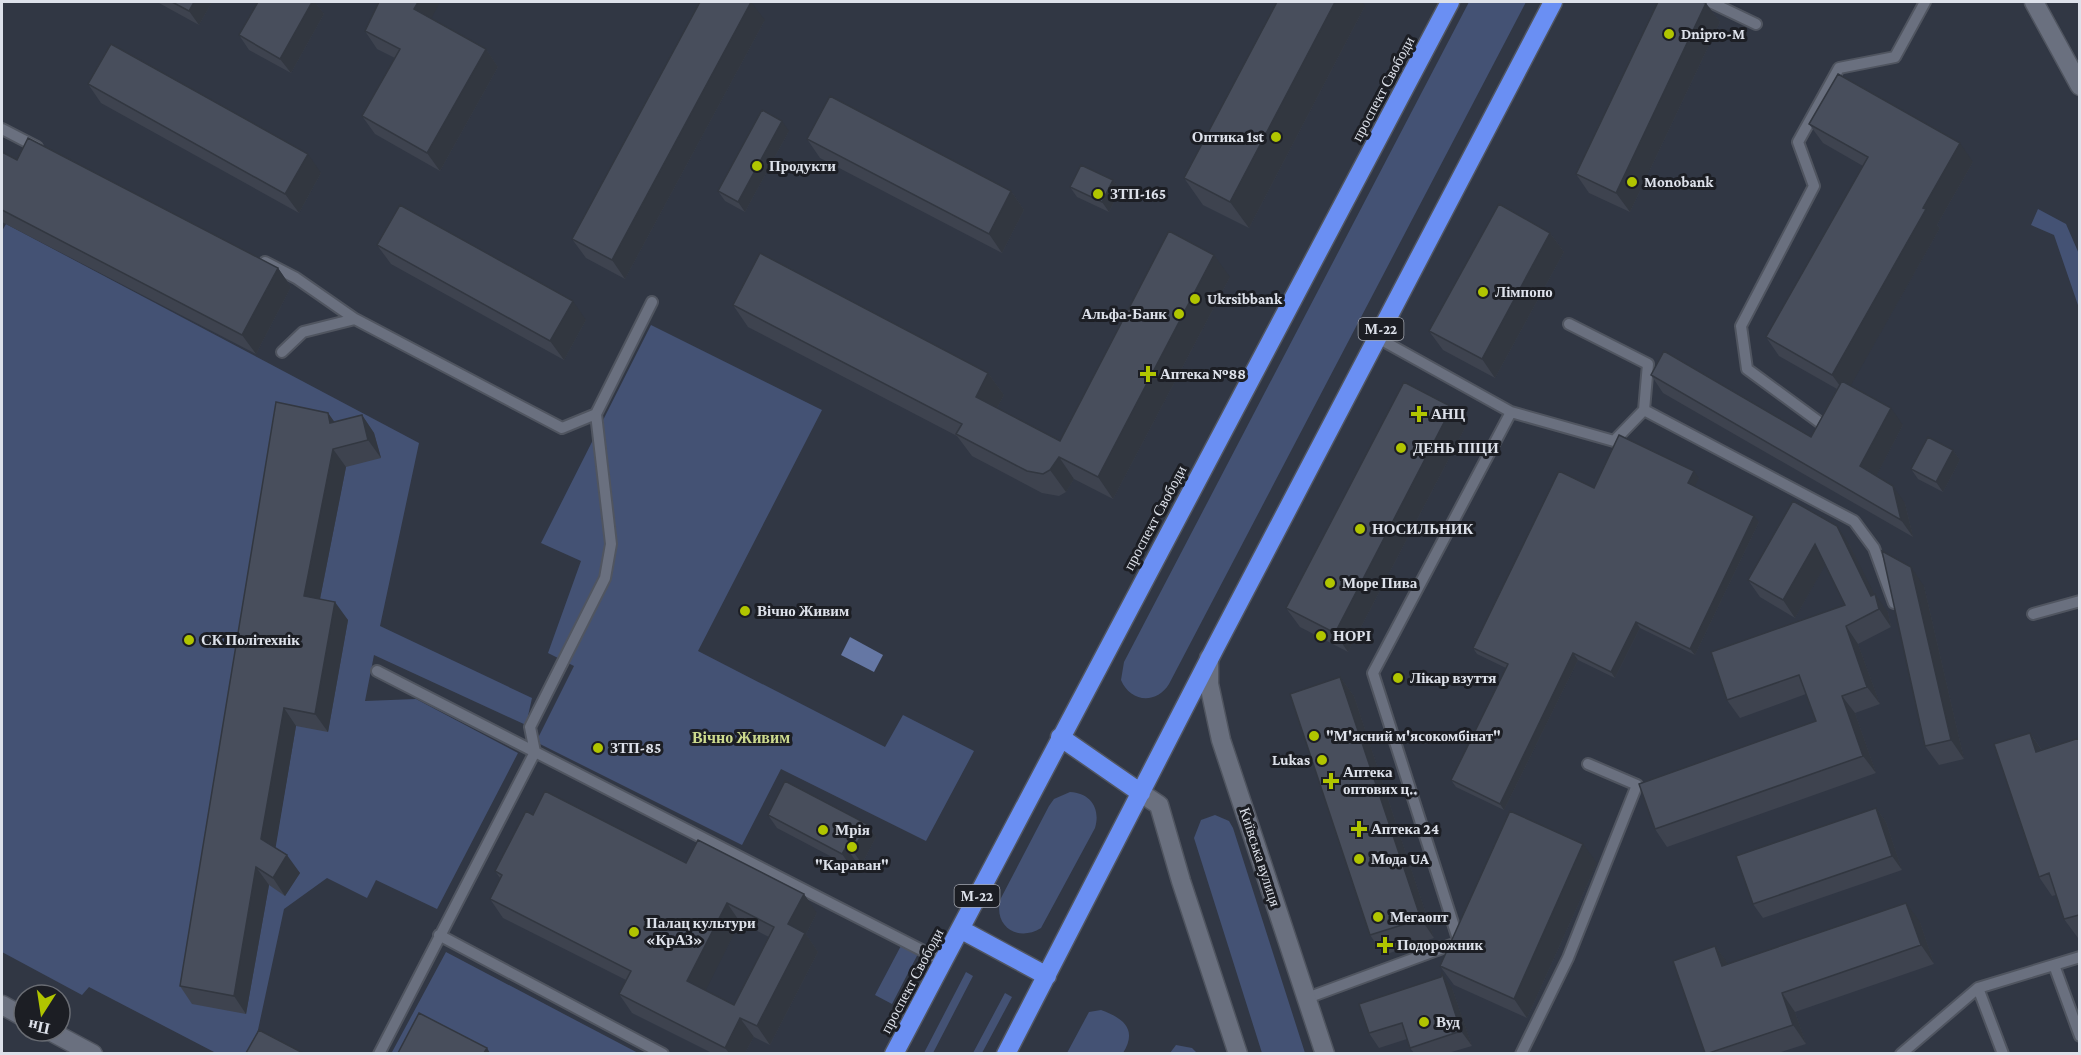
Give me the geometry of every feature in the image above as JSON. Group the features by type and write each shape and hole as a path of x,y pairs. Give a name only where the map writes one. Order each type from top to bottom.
{"highway":[{"name":"проспект Свободи","path":"894,1053 1450,2"},
{"name":"М-22","path":"1006,1053 1376,337 1553,2"},
{"path":"1060,738 1141,793"},
{"path":"960,929 1047,976"}],"main road":[{"path":"2034,2 2079,86"},
{"name":"Київська вулиця","path":"1209,658 1209,684 1221,740 1325,1053"},
{"path":"1141,793 1159,805 1181,881 1238,1053"},
{"path":"72,1042 93,1053"}],"lane":[{"path":"1710,2 1730,6 1756,24"},
{"path":"1822,424 1747,369 1741,326 1814,186 1798,142 1839,68 1894,57 1925,2"},
{"path":"2,129 44,150"},
{"path":"254,256 296,278 355,318 562,428 596,414"},
{"path":"379,1053 535,752 530,727 605,578 611,544 596,414 652,302"},
{"path":"282,352 303,332 355,318"},
{"path":"1376,337 1511,412 1614,441 1644,410 1648,364 1569,324"},
{"path":"1644,410 1854,521 1874,548 1891,591 1896,614"},
{"path":"1307,998 1459,942 1373,673 1511,412"},
{"path":"2033,614 2079,601"},
{"path":"377,671 943,961"},
{"path":"1521,1053 1568,958 1637,785 1588,764"},
{"path":"439,935 663,1053"},
{"path":"1901,1053 1978,988 2079,957"},
{"path":"2054,965 2079,1036"},
{"path":"1978,988 2003,1053"}],"shaded area":[{"path":"1469,2 1526,2 1169,684 1164,691 1150,698 1130,693 1121,680 1124,662"},
{"path":"2038,209 2066,224 2079,254 2079,308 2054,235 2031,225"},
{"name":"СК Політехнік","path":"6,224 419,443 380,626 532,698 526,725 374,655 365,701 416,699 518,753 437,909 376,880 367,898 327,878 284,909 253,1053 216,1053 89,987 82,995 72,990 72,983 60,983 2,952 2,231"},
{"path":"651,325 822,410 698,651 885,747 903,715 974,751 926,841 781,769 742,845 536,742 574,666 548,653 581,561 541,543"},
{"path":"850,637 883,655 874,672 841,655"},
{"path":"1070,792 1083,795 1092,803 1096,814 1095,828 1041,928 1032,932 1015,932 1003,923 1000,916 1001,898 1049,806 1054,799"},
{"path":"1215,815 1229,821 1233,828 1305,1053 1262,1053 1194,838 1201,820"},
{"path":"903,942 920,950 892,1004 875,995"},
{"path":"446,952 638,1053 391,1054"},
{"path":"966,972 973,976 933,1053 924,1053"},
{"path":"1005,993 1012,997 982,1053 973,1053"},
{"path":"1101,1010 1116,1017 1126,1026 1129,1037 1123,1053 1067,1053 1089,1012"},
{"path":"1176,1045 1192,1048 1197,1053 1170,1053"}],"building":[{"path":"172,2 194,2 189,11"},
{"path":"258,2 312,2 280,59 239,35"},
{"path":"379,2 418,2 414,9 486,49 427,153 362,116 400,49 365,31"},
{"path":"700,2 751,2 612,260 572,239"},
{"path":"1277,2 1335,2 1230,202 1184,178"},
{"path":"1658,2 1706,3 1616,193 1576,174"},
{"path":"111,44 308,154 285,194 88,84"},
{"path":"1838,74 1960,143 1923,208 1926,209 1832,375 1766,337 1868,157 1809,124"},
{"path":"830,96 1011,191 989,234 807,139"},
{"path":"762,110 782,121 738,202 718,191"},
{"path":"28,138 278,268 242,335 2,210 2,152 17,160"},
{"path":"1081,165 1113,180 1102,202 1070,187"},
{"path":"1499,204 1550,233 1482,359 1429,331"},
{"path":"400,205 573,301 550,341 377,245"},
{"path":"1169,231 1214,255 1098,477 1059,457 1050,470 1043,474 1027,471 956,434 962,424 733,305 760,253 988,373 976,397 1060,441"},
{"path":"1664,351 1811,437 1842,381 1891,408 1860,466 1893,486 1901,520 1651,375"},
{"path":"1404,382 1452,407 1335,633 1286,608"},
{"path":"276,402 328,413 330,423 362,415 368,440 333,449 304,596 335,602 315,714 284,708 261,839 287,855 273,878 256,867 234,996 180,986"},
{"path":"1619,435 1694,471 1688,483 1754,516 1690,649 1636,622 1611,672 1573,653 1500,804 1451,780 1508,664 1473,648 1559,471 1594,488"},
{"path":"1928,437 1953,450 1936,482 1911,469"},
{"path":"1793,501 1837,526 1871,596 1875,594 1879,609 1846,626 1867,687 1842,696 1863,756 1655,829 1639,784 1816,721 1799,675 1727,700 1711,652 1845,605 1815,544 1783,600 1748,580"},
{"path":"1882,551 1911,567 1951,740 1925,746"},
{"path":"1340,677 1421,919 1370,935 1290,694"},
{"path":"2030,733 2036,752 2079,738 2079,915 2064,919 2049,873 2039,877 1994,744"},
{"name":"Мрія","path":"785,781 867,824 853,851 846,847 842,854 768,815"},
{"name":"Палац культури «КрАЗ»","path":"545,791 686,863 698,840 804,894 788,924 805,933 757,1026 740,1018 725,1048 619,994 631,971 490,899 502,875 495,871 526,811 533,815","holes":["727,903 774,927 734,1005 687,981"]},
{"path":"1876,808 1892,856 1753,904 1736,856"},
{"path":"1510,811 1583,844 1514,999 1440,966"},
{"path":"1906,903 1921,945 1782,993 1793,1025 1705,1053 1673,961 1715,946 1722,966"},
{"path":"1442,973 1461,1031 1410,1048 1402,1023 1369,1033 1359,1004 1441,977"},
{"path":"419,1013 487,1048 484,1053 398,1053"},
{"path":"259,1030 303,1053 246,1053"}],"place":[{"name":"Dnipro-M","path":"1669,34"},
{"name":"Оптика 1st","path":"1276,137"},
{"name":"Продукти","path":"757,166"},
{"name":"Monobank","path":"1632,182"},
{"name":"ЗТП-165","path":"1098,194"},
{"name":"Лімпопо","path":"1483,292"},
{"name":"Ukrsibbank","path":"1195,299"},
{"name":"Альфа-Банк","path":"1179,314"},
{"name":"Аптека №88","path":"1148,374"},
{"name":"АНЦ","path":"1419,414"},
{"name":"ДЕНЬ ПІЦИ","path":"1401,448"},
{"name":"НОСИЛЬНИК","path":"1360,529"},
{"name":"Море Пива","path":"1330,583"},
{"name":"Вічно Живим","path":"745,611"},
{"name":"НОРІ","path":"1321,636"},
{"name":"СК Політехнік","path":"189,640"},
{"name":"Лікар взуття","path":"1398,678"},
{"name":"\"М'ясний м'ясокомбінат\"","path":"1314,736"},
{"name":"ЗТП-85","path":"598,748"},
{"name":"Lukas","path":"1322,760"},
{"name":"Аптека оптових ц‥","path":"1331,781"},
{"name":"Аптека 24","path":"1359,829"},
{"name":"Мрія","path":"823,830"},
{"name":"\"Караван\"","path":"852,847"},
{"name":"Мода UA","path":"1359,859"},
{"name":"Мегаопт","path":"1378,917"},
{"name":"Палац культури «КрАЗ»","path":"634,932"},
{"name":"Подорожник","path":"1385,945"},
{"name":"Вуд","path":"1424,1022"}],"district":[{"name":"Вічно Живим","path":"741,737"}]}
